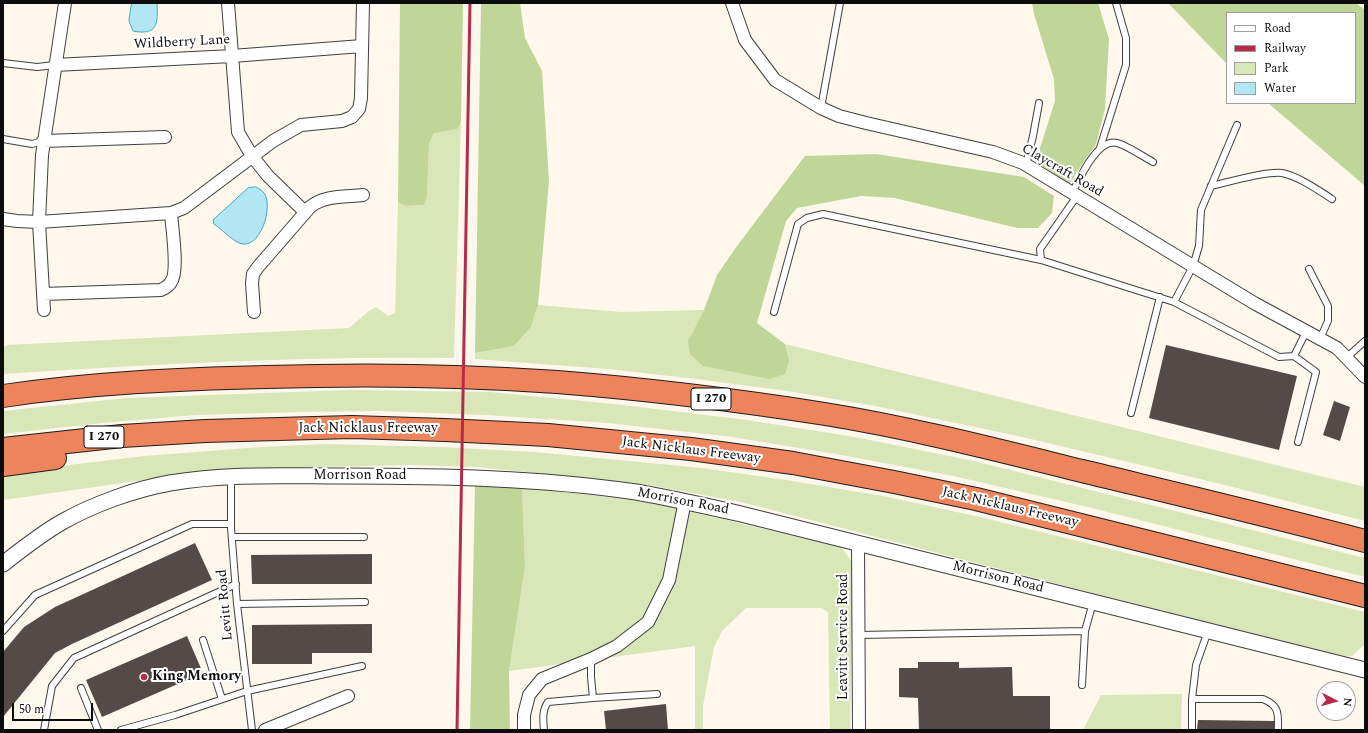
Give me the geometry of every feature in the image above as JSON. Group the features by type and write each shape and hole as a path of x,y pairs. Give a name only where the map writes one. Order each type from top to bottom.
{"highway":[{"name":"I 270","path":"3,396 42,390 141,382 355,374 556,382 682,395 827,415 946,438 1295,522 1365,541"},
{"path":"3,390 42,390"},
{"name":"Jack Nicklaus Freeway","path":"3,449 122,436 205,431 352,427 548,435 715,452 842,472 976,499 1365,596"},
{"path":"3,465 160,444 205,431"}],"street":[{"path":"44,310 40,222 43,141 65,3"},
{"path":"228,3 238,132 252,156 268,176 305,212"},
{"path":"3,219 40,222 171,213 184,208 273,141 301,125 342,121 352,117 359,109 361,98 363,3"},
{"name":"Claycraft Road","path":"732,3 745,40 775,80 821,108 839,116 993,152 1026,164 1074,195 1254,303 1337,348 1365,377"},
{"name":"Wildberry Lane","path":"55,65 232,56 362,46"},
{"path":"43,141 165,137"},
{"path":"254,312 253,274 305,212 316,202 324,198 363,195"},
{"path":"43,294 161,290 166,287 171,283 175,272 171,213"},
{"name":"Morrison Road","path":"3,564 39,536 62,522 114,499 169,483 230,478 306,476 393,476 501,479 589,486 636,492 685,501 1365,670"},
{"path":"524,730 524,715 529,695 542,679 591,660 617,646 648,622 669,580 685,501"},
{"name":"Leavitt Service Road","path":"858,544 859,730"},
{"path":"265,730 348,696"}],"lane":[{"path":"821,108 840,3"},
{"path":"1040,260 1040,250 1074,195 1090,160 1100,148 1126,65 1126,38 1116,3"},
{"name":"Wildberry Lane","path":"3,63 36,67 55,65"},
{"path":"1026,164 1032,142 1039,103"},
{"path":"1174,302 1193,266 1199,246 1201,210 1237,126"},
{"path":"3,139 32,144 43,141"},
{"path":"1100,148 1108,144 1116,143 1153,162"},
{"path":"1211,186 1272,173 1282,173 1314,187 1332,199"},
{"path":"774,312 798,224 807,218 823,214 1040,260 1174,302 1279,357 1294,356 1316,372 1298,442"},
{"path":"1309,269 1328,306 1328,321 1320,339"},
{"path":"1131,413 1160,297"},
{"path":"1294,356 1306,332"},
{"path":"1346,358 1365,341"},
{"name":"Levitt Road","path":"230,478 231,524 236,584 252,730"},
{"path":"3,631 35,595 192,524 231,524"},
{"path":"232,537 364,536"},
{"path":"44,730 52,686 74,658 236,584"},
{"path":"238,604 365,602"},
{"path":"1082,685 1084,631 1093,602"},
{"path":"858,635 1084,631"},
{"path":"1192,730 1192,699 1196,665 1208,631"},
{"path":"203,640 222,699"},
{"path":"591,660 591,677 594,698"},
{"path":"122,730 175,715 247,691 362,666"},
{"path":"81,688 98,730"},
{"path":"544,730 543,717 545,705 548,702 656,694"},
{"path":"1192,699 1263,699 1270,702 1275,707 1278,714 1278,730"}],"green space":[{"path":"400,3 463,3 461,122 457,129 434,133 429,143 427,197 424,205 406,206 398,202"},
{"path":"481,3 520,3 525,38 542,71 549,181 538,305 531,327 514,346 475,353"},
{"path":"1032,3 1098,3 1109,39 1105,109 1096,144 1069,184 1041,165 1040,148 1055,101 1054,79"},
{"path":"1168,3 1356,3 1365,10 1365,186 1269,104 1356,104 1356,12 1226,12 1226,63"},
{"path":"461,122 454,358 341,358 284,360 116,367 3,374 3,348 7,345 349,328 376,307 388,316 395,313 398,202 406,206 424,205 427,197 429,143 434,132 457,129"},
{"path":"876,154 1024,177 1054,196 1052,213 1038,228 1017,228 895,198 861,196 797,208 786,221 757,323 785,344 789,360 785,374 770,379 703,366 690,354 688,341 704,310 717,275 805,156"},
{"path":"538,305 621,312 704,310 688,341 789,360 785,344 1365,487 1365,521 1217,483 1018,436 875,406 794,392 696,379 608,369 475,359 475,353 514,346 531,327"},
{"path":"351,390 490,392 614,404 747,420 855,437 969,460 1365,558 1365,577 1092,508 958,477 841,455 732,437 608,423 485,415 379,411 301,412 196,415 102,423 3,434 3,411 127,398"},
{"path":"325,444 440,447 535,452 702,468 883,496 980,517 1365,612 1365,644 1352,656 1340,657 741,502 654,486 557,475 477,467 413,465 195,472 3,500 3,473 144,456"},
{"path":"475,486 522,487 525,567 509,671 510,730 470,730"},
{"path":"522,487 649,502 841,547 853,563 850,730 830,730 828,612 821,608 746,608 722,631 714,647 703,706 703,730 695,730 695,646 509,671 525,567"},
{"path":"1182,694 1181,730 1083,730 1101,695"}],"water":[{"path":"132,3 157,3 157,17 155,26 152,30 147,32 133,31 129,21"},
{"path":"256,187 263,192 267,199 266,217 259,235 253,241 247,244 239,243 214,224 213,220 248,188"}],"building":[{"path":"1166,345 1297,376 1279,450 1149,418"},
{"path":"1334,401 1350,407 1340,441 1323,435"},
{"path":"195,543 212,580 55,653 3,717 3,652 24,627 55,607"},
{"path":"372,554 372,584 252,584 251,555"},
{"path":"372,624 372,653 312,653 312,664 252,664 252,625"},
{"name":"King Memory","path":"187,636 203,673 102,717 86,680"},
{"path":"918,662 959,662 959,668 1012,667 1013,696 1050,696 1050,730 919,730 918,698 899,697 899,668 918,668"},
{"path":"666,704 668,730 606,730 604,711"},
{"path":"1198,720 1274,721 1274,730 1197,730"}],"railway":[{"path":"457,730 470,3"}],"place":[{"name":"King Memory","path":"144,677"}]}
